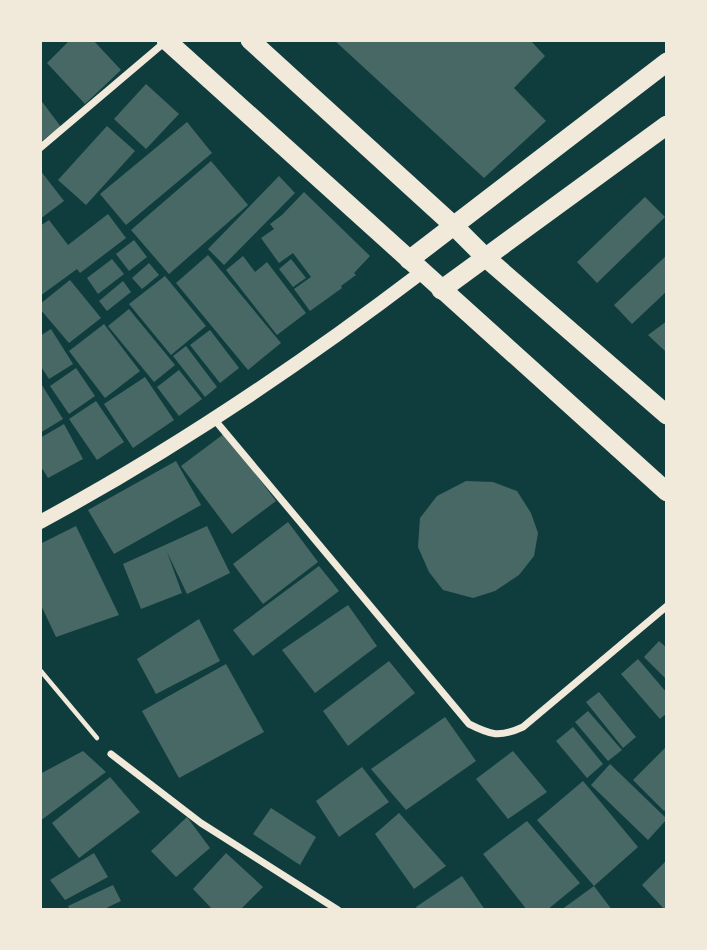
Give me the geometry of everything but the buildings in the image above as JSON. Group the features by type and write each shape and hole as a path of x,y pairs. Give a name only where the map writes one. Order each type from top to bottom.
{"highway":[{"path":"250,40 485,257 667,415"},
{"path":"166,41 667,492"},
{"path":"416,266 453,225 667,62"},
{"path":"441,289 667,125"}],"main road":[{"path":"40,522 103,488 347,330 416,266"}],"street":[{"path":"40,148 166,41"},
{"path":"213,418 469,724 489,734 506,735 523,727 667,606"},
{"path":"111,754 201,823 338,910"}],"path":[{"path":"40,670 111,754"}]}
